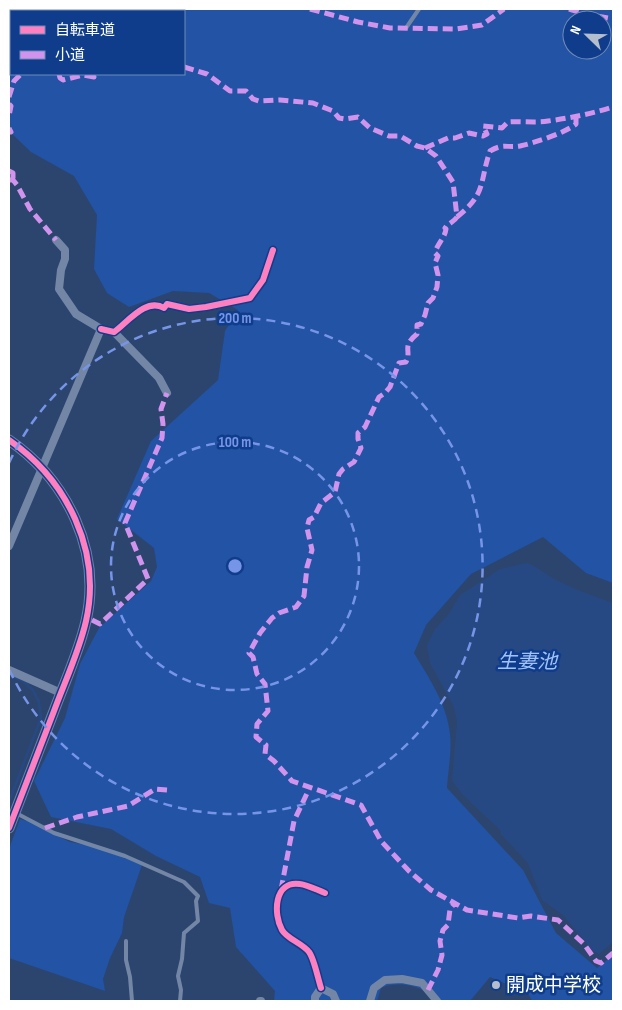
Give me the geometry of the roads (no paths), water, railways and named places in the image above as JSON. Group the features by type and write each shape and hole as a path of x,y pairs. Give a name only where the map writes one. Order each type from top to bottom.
{"street":[{"path":"56,240 65,250 60,289 76,314 101,329 114,332 159,378 167,393"},
{"path":"114,332 140,310 148,306 160,305 167,310 167,304 189,309 250,298 263,280 273,250"},
{"path":"9,546 101,329"},
{"path":"9,440 42,468 57,486 70,508 83,541 88,565 89,592 86,620 72,665 9,828"},
{"path":"9,670 61,693"},
{"path":"315,1001 321,988 310,952 282,931 277,912 277,897 280,890 292,884 299,884 325,893"},
{"path":"370,1001 374,988 385,980 402,979 422,983 437,1001"},
{"path":"321,988 333,994 336,1001"}],"lane":[{"path":"406,28 419,9"},
{"path":"15,812 54,833 125,856 184,882 198,896 196,901 198,921 184,933 182,959 178,976 181,990 180,1001"},
{"path":"126,941 126,960 132,1001"}],"water":[{"name":"生妻池","path":"527,563 561,583 613,603 613,942 599,954 593,951 563,915 542,900 528,863 501,834 500,830 463,795 452,781 457,722 454,707 430,663 427,645 435,629 449,614 460,595 500,569"}],"waterway":[{"path":"9,675 23,681 33,690 39,702 41,718 9,802"}],"place":[{"name":"開成中学校","path":"496,985"}]}
